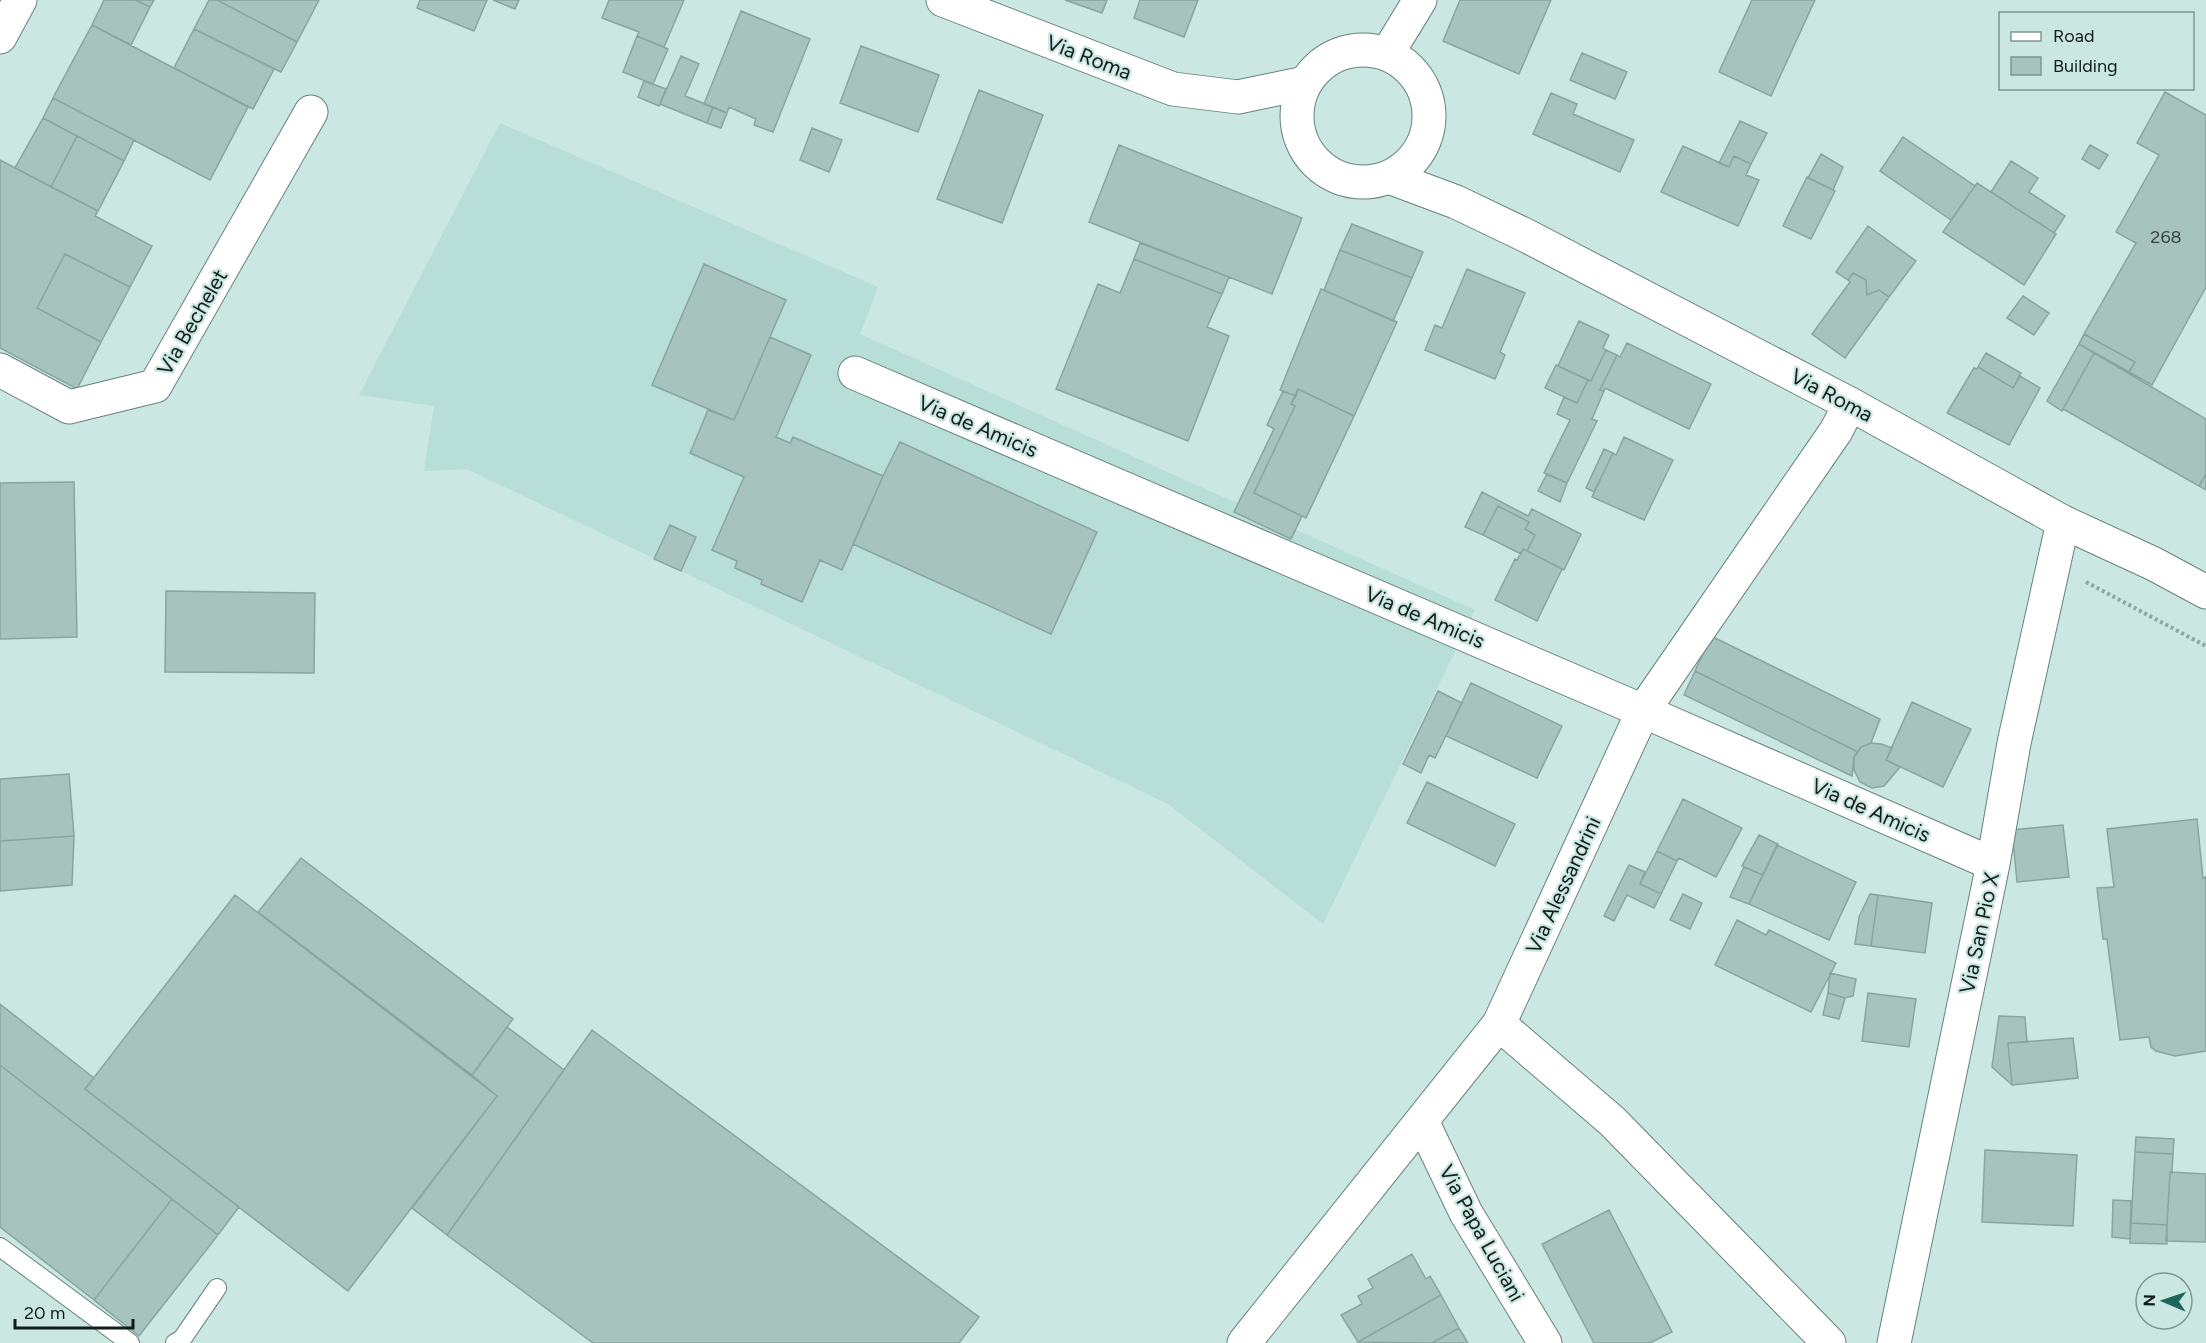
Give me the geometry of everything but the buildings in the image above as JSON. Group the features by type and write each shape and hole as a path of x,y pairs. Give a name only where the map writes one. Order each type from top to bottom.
{"street":[{"name":"Via Roma","path":"943,0 1173,89 1238,97 1305,83"},
{"path":"1388,54 1420,0"},
{"name":"Via Roma","path":"1369,49 1388,54 1406,64 1419,80 1427,99 1429,120 1425,141 1416,156 1404,168 1389,177 1367,182 1345,180 1325,170 1309,154 1299,134 1296,116 1299,99 1305,83 1317,68 1332,57 1350,51 1369,49"},
{"name":"Via Roma","path":"1238,97 1299,134"},
{"name":"Via Bechelet","path":"0,370 69,407 155,386 311,112"},
{"path":"1425,141 1456,202"},
{"name":"Via Roma","path":"1389,177 1456,202 1525,235 1850,404 2063,522 2154,564 2206,592"},
{"name":"Via de Amicis","path":"855,373 1643,711 1993,864"},
{"name":"Via Alessandrini","path":"1244,1343 1498,1024 1643,711 1836,431 1850,404"},
{"name":"Via San Pio X","path":"1894,1343 1993,864 2014,743 2063,522"},
{"path":"1498,1024 1612,1121 1829,1343"},
{"name":"Via Papa Luciani","path":"1422,1121 1466,1213 1545,1343"}],"lane":[{"path":"0,1247 130,1343"},
{"path":"175,1343 182,1339 217,1288"}],"path":[{"path":"2086,582 2206,646"}],"shaded area":[{"path":"500,123 878,287 860,334 1475,610 1323,924 1168,804 467,469 424,471 434,406 359,395"}]}
